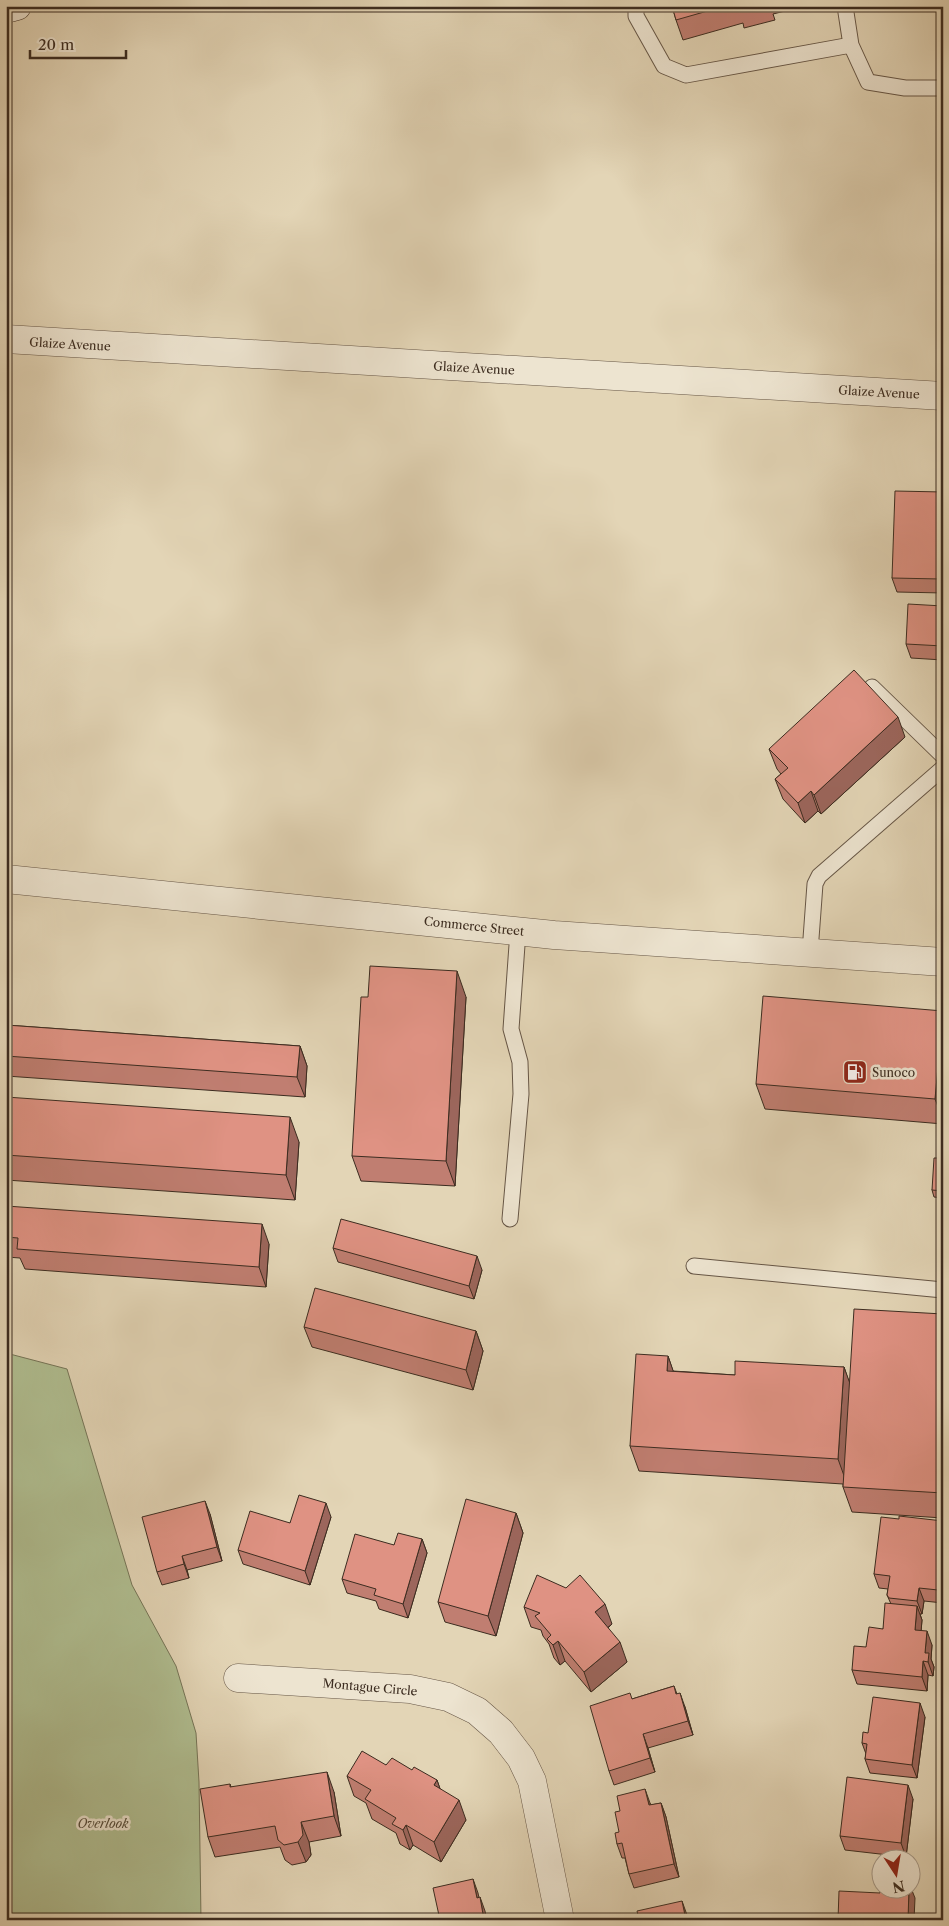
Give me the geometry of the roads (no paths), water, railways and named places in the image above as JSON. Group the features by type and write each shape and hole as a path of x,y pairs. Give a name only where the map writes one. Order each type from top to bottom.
{"street":[{"path":"6,9 16,6"},
{"name":"Glaize Avenue","path":"6,339 943,396"},
{"name":"Commerce Street","path":"6,879 518,931 943,962"},
{"name":"Montague Circle","path":"238,1678 410,1688 448,1697 477,1711 502,1732 521,1758 532,1781 560,1920"}],"lane":[{"path":"636,6 636,16 664,66 686,75 851,45"},
{"path":"844,6 851,45 868,82 905,88 943,88"},
{"path":"872,687 943,756"},
{"path":"810,952 815,884 819,876 943,768"},
{"path":"510,1219 520,1094 520,1062 511,1025 518,931"},
{"path":"694,1266 943,1290"}],"place":[{"name":"Sunoco","path":"855,1072"}],"park label":[{"name":"Overlook","path":"103,1823"}]}
